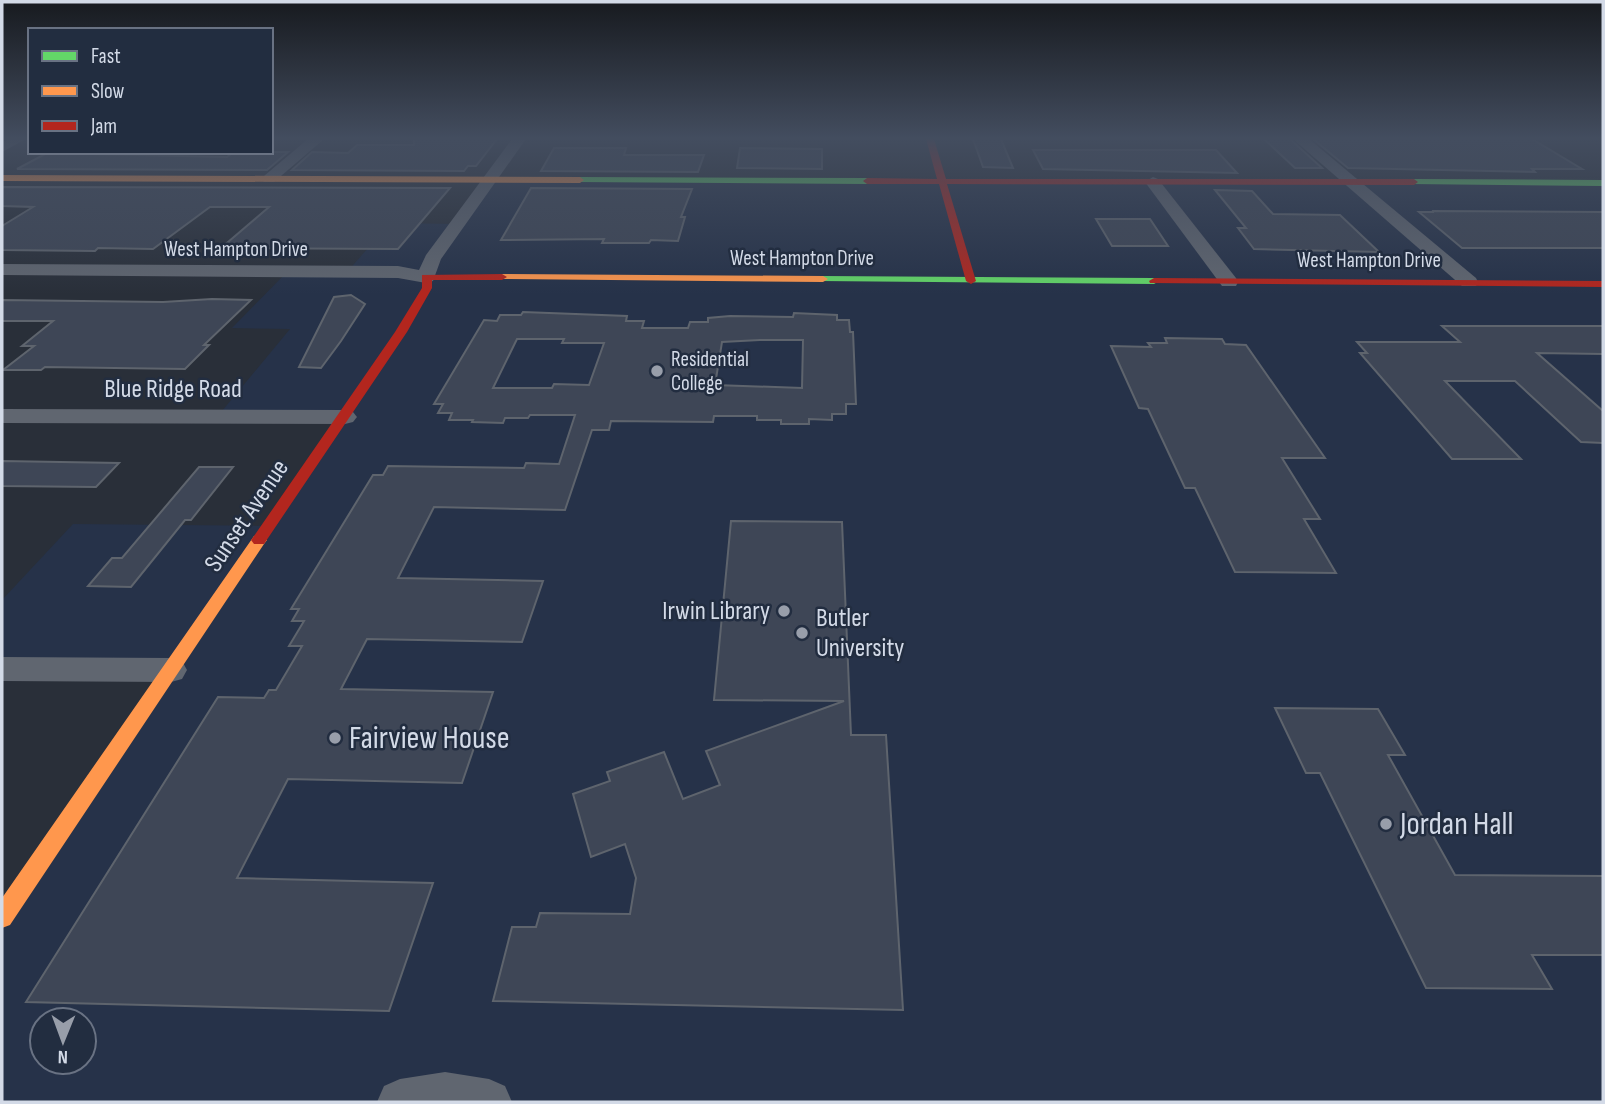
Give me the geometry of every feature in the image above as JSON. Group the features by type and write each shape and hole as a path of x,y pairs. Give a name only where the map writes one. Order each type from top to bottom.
{"street":[{"name":"Sunset Avenue","path":"2,917 345,417 427,288 426,277 432,259 482,191"},
{"path":"945,191 971,281"},
{"path":"1159,191 1229,282"},
{"path":"1362,191 1469,282"},
{"name":"West Hampton Drive","path":"2,270 398,272 426,277 543,279 1603,284"},
{"path":"462,294 543,279"},
{"path":"401,332 434,307"},
{"name":"Blue Ridge Road","path":"2,416 345,417"},
{"path":"2,669 171,670"},
{"path":"400,1102 445,1095 481,1101"}],"shaded area":[{"name":"Butler University","path":"482,191 1603,191 1603,1102 2,1102 2,919 171,671 2,666 2,600 73,524 270,526 345,417 217,417 290,329 232,328 286,273 347,272 390,223 458,224"}],"building":[{"path":"2,191 448,191 398,249 221,248 269,207 210,207 153,249 2,250 2,226 33,207 2,206"},
{"path":"530,191 691,191 681,217 685,217 678,241 602,243 604,239 501,240"},
{"path":"1215,191 1252,191 1273,214 1340,215 1379,252 1254,249 1238,228 1246,228"},
{"path":"1432,211 1603,212 1603,248 1462,248 1419,212 1434,212"},
{"path":"1096,219 1150,219 1168,246 1112,246"},
{"path":"351,295 365,304 341,341 321,368 299,367 334,297"},
{"path":"2,300 163,302 251,300 204,345 209,345 185,369 45,367 41,370 3,370 34,346 22,346 53,321 2,321"},
{"name":"Fairview House","path":"523,312 627,316 626,321 644,321 642,328 688,328 690,322 708,322 708,318 730,316 793,317 794,313 837,315 837,320 849,320 850,332 853,332 856,404 846,404 846,414 832,414 832,420 809,419 809,424 781,424 781,420 757,420 757,416 714,416 713,422 611,421 609,430 592,430 565,510 434,507 398,578 543,581 522,642 367,639 341,689 493,692 462,783 288,779 237,878 433,883 389,1011 26,1002 218,697 264,698 269,690 276,690 302,646 289,646 304,621 292,621 299,609 291,609 373,475 383,475 388,466 524,468 526,463 559,464 575,415 530,415 528,418 505,418 503,423 472,422 473,420 449,420 452,413 438,413 443,404 434,404 484,320 497,321 500,315 521,315","holes":["517,339 564,339 562,343 604,343 589,385 493,388","803,340 802,388 715,385 722,342"]},
{"path":"1442,326 1603,326 1603,354 1537,353 1603,411 1603,443 1581,442 1515,381 1445,381 1521,459 1452,459 1360,353 1367,353 1357,342 1460,342"},
{"path":"1165,338 1222,339 1225,344 1246,345 1325,458 1282,458 1320,519 1304,519 1336,573 1235,572 1195,488 1185,488 1148,409 1139,408 1111,346 1151,347 1148,343 1167,343"},
{"path":"2,461 119,463 96,487 2,486"},
{"path":"199,467 233,467 191,520 185,520 131,587 88,586 112,558 122,558"},
{"path":"731,521 842,522 851,735 886,735 903,1010 493,1001 512,927 536,927 540,913 630,914 636,878 625,844 591,857 573,794 610,781 607,772 664,752 683,799 720,785 706,751 844,701 714,700"},
{"name":"Jordan Hall","path":"1275,708 1378,709 1405,755 1388,755 1455,875 1603,876 1603,955 1532,955 1552,989 1426,988 1320,773 1306,773"}],"traffic: fast":[{"path":"823,279 1154,281"}],"traffic: slow":[{"path":"502,277 823,279"},
{"path":"2,917 259,540"}],"traffic: jam":[{"path":"945,191 971,281"},
{"path":"259,540 401,332 427,288 426,277 502,277"},
{"path":"1154,281 1603,284"}],"place":[{"name":"Residential College","path":"657,371"},
{"name":"Irwin Library","path":"784,611"},
{"name":"Butler University","path":"802,633"},
{"name":"Fairview House","path":"335,738"},
{"name":"Jordan Hall","path":"1386,824"}]}
